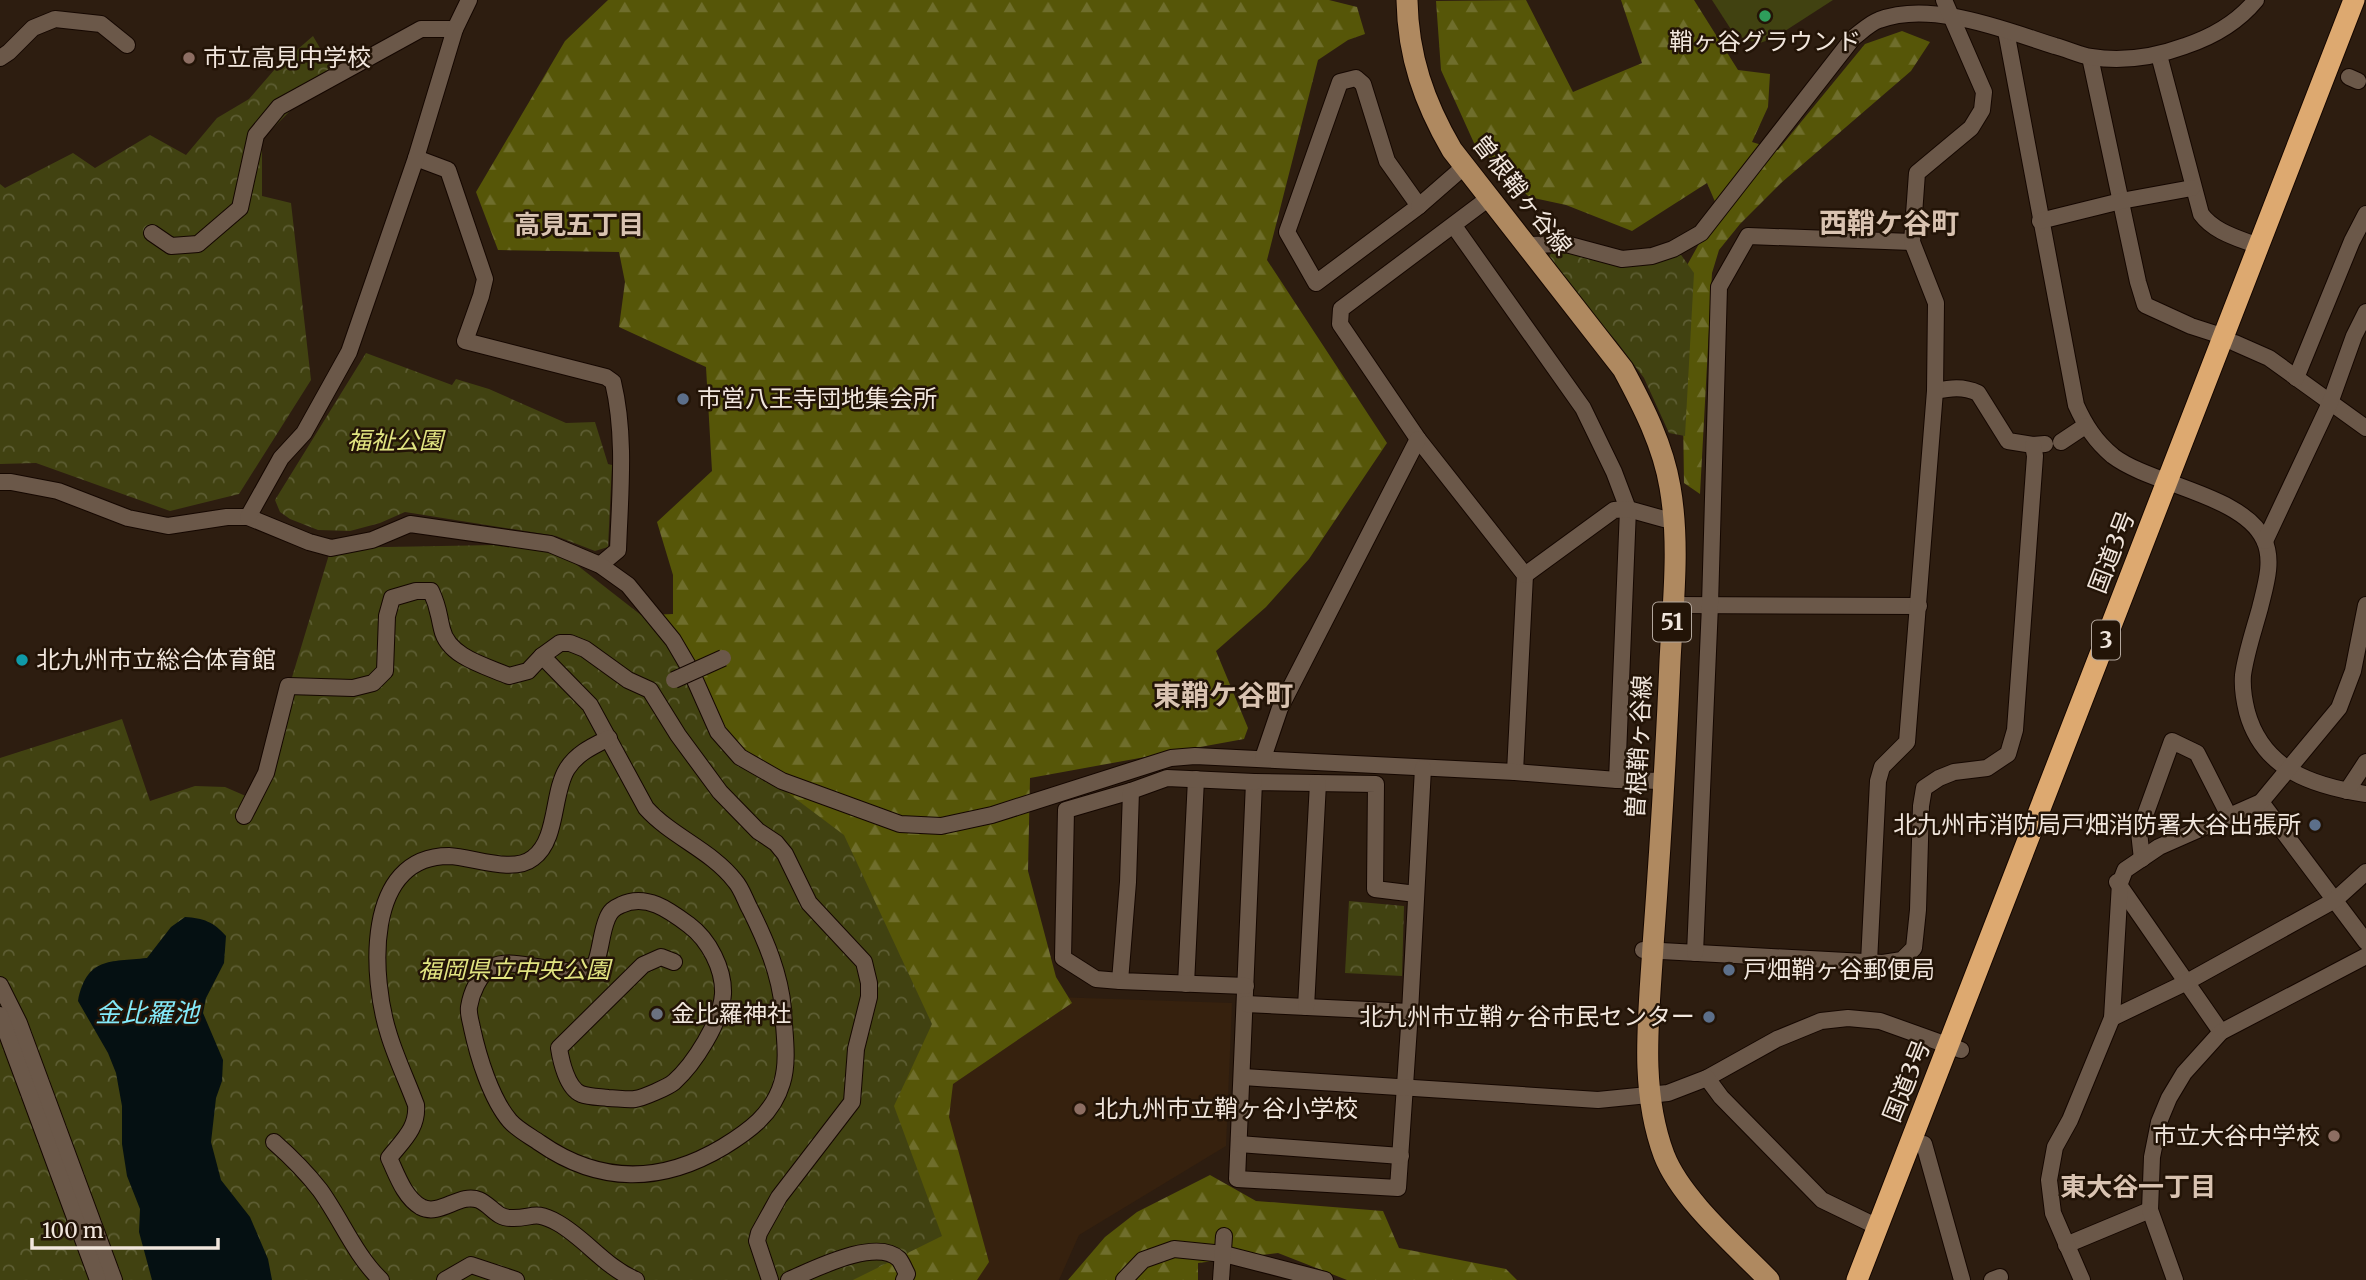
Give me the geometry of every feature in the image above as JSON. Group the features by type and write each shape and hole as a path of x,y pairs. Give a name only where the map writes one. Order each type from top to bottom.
{"highway":[{"name":"国道3号","path":"2228,340 2258,246 2354,0"},
{"name":"国道3号","path":"1857,1280 1955,1047 2228,340 2366,3"},
{"name":"国道3号","path":"1872,1280 1924,1144 1955,1047"}],"main road":[{"name":"曽根鞘ヶ谷線","path":"1396,0 1397,37 1405,70 1433,139 1614,376 1629,402 1649,449 1660,487 1664,519 1658,781"},
{"name":"曽根鞘ヶ谷線","path":"1407,0 1408,36 1420,79 1438,126 1452,150 1623,369 1659,446 1670,485 1675,528 1673,605 1658,781 1648,950 1644,1130 1667,1185 1755,1280"},
{"name":"曽根鞘ヶ谷線","path":"1645,1096 1662,1147 1691,1199 1769,1280"}],"street":[{"path":"248,517 281,458 304,433 349,352 416,158 455,29 469,0"},
{"path":"1869,962 1878,781 1882,767 1908,742 1935,391 1936,303 1912,242 1917,173 1971,128 1982,110 1984,92 1944,0"},
{"path":"1528,245 1566,244 1622,259 1652,256 1673,250 1701,233 1853,38 1877,20 1907,12 1951,17 2091,57 2119,59 2159,55 2201,40 2229,25 2256,0"},
{"path":"0,58 33,28 55,19 101,24 127,45"},
{"path":"152,233 171,246 198,244 240,208 256,135 279,107 421,29 455,29"},
{"path":"2006,31 2076,405 2085,426 2098,443 2115,457 2237,512 2254,525 2265,541 2268,575 2243,676 2243,697 2250,723 2274,761 2286,769 2312,782 2366,794"},
{"path":"2159,55 2201,214 2224,232 2258,246"},
{"path":"2091,57 2120,201 2145,305 2269,358 2366,428"},
{"path":"1419,206 1387,162 1363,84 1356,78 1340,82 1287,232 1316,283 1419,206 1458,172"},
{"path":"416,158 448,170 485,279 465,341 606,377 613,382 618,406 621,461 618,550 600,565"},
{"path":"2040,220 2120,201 2192,188"},
{"path":"1481,204 1341,309 1340,324 1418,439 1525,575 1515,772"},
{"path":"2296,378 2352,241 2366,214"},
{"path":"1454,226 1583,408 1610,463 1628,509 1617,780"},
{"path":"1695,953 1710,605 1718,287 1748,236 1912,242"},
{"path":"2265,541 2330,403 2354,336 2366,312"},
{"path":"1648,950 1869,962 1902,960 1914,948 1924,788 1954,772 1987,768 2008,754 2015,730 2035,456 2039,444 2008,441 1978,393 1952,387 1935,391"},
{"path":"2061,442 2085,426"},
{"path":"1263,758 1280,708 1418,439"},
{"path":"0,482 58,491 128,519 168,526 227,517 248,517 331,548 372,540 410,524 550,544 600,565 628,585 673,640 691,668 718,732 740,757 782,781 900,824 941,826 992,815 1171,758 1195,755 1658,781"},
{"path":"1525,575 1614,510 1628,509 1664,519"},
{"path":"244,816 266,773 288,686 353,688 373,683 385,671 387,616 391,598 416,591 431,591 440,609 447,643 460,654 509,676 528,671 560,643 570,643 585,649 628,680 650,690 678,735 720,792 758,831 776,843 785,855 809,903 864,962 869,983 869,998 856,1049 852,1102 779,1197 759,1233 757,1241 770,1280"},
{"path":"1673,605 1919,606"},
{"path":"2082,1280 2053,1213 2049,1180 2055,1147 2070,1119 2112,1018 2117,882 2125,870 2159,847 2261,802 2339,708 2360,675 2366,605"},
{"path":"542,656 590,705 646,808 655,818 719,864 737,883 763,936 775,968 782,997 786,1056 783,1083 770,1109 750,1130 708,1156 659,1173 613,1174 596,1171 553,1152 511,1121 496,1099 475,1044 469,1009 476,985 488,969 501,963 571,971 595,965 606,920 612,909 629,901 642,899 667,910 692,926 710,949 720,971 723,993 721,1007 701,1051 672,1083 635,1099 581,1094 572,1086 561,1061 559,1048 643,965 661,957 674,962"},
{"path":"650,690 723,658"},
{"path":"609,738 583,751 566,770 547,839 533,859 516,865 449,856 429,859 408,869 394,884 382,910 377,970 389,1035 416,1105 417,1117 412,1129 389,1158 410,1198 423,1208 433,1210 467,1198 479,1200 496,1214 510,1218 538,1214 556,1222 620,1273 636,1280"},
{"path":"2142,859 2138,832 2172,741 2197,753 2229,816"},
{"path":"2347,791 2366,762"},
{"path":"1254,782 1237,1179 1398,1188 1423,768"},
{"path":"1246,986 1096,979 1063,958 1066,810 1167,778 1376,784 1375,889 1416,894"},
{"path":"1185,984 1196,779"},
{"path":"1306,1007 1318,783"},
{"path":"1120,981 1128,883 1131,791"},
{"path":"2261,802 2366,942"},
{"path":"2112,1018 2185,983 2335,900 2366,872"},
{"path":"2117,882 2221,1032"},
{"path":"2175,1280 2150,1210 2151,1157 2164,1110 2184,1073 2221,1032 2366,956"},
{"path":"0,985 19,1023 114,1280"},
{"path":"1245,1004 1410,1013"},
{"path":"0,1015 98,1280"},
{"path":"1243,1077 1598,1100 1668,1093 1707,1078 1777,1040 1821,1021 1849,1018 1880,1021 1955,1047"},
{"path":"1707,1078 1721,1097 1822,1200 1878,1227"},
{"path":"274,1142 296,1161 320,1190 369,1268 381,1280"},
{"path":"1239,1144 1401,1156"},
{"path":"1924,1144 1962,1280"},
{"path":"2066,1245 2150,1210"},
{"path":"1222,1280 1224,1236"},
{"path":"1124,1280 1143,1260 1174,1249 1224,1254 1325,1280"},
{"path":"789,1280 836,1260 862,1253 885,1252 899,1259 907,1274 904,1280"},
{"path":"445,1280 471,1265 516,1280"}],"shaded area":[{"name":"北九州市立鞘ヶ谷小学校","path":"1054,997 1232,1003 1226,1146 1079,1235 1059,1280 955,1280 934,1073"}],"green space":[{"path":"608,0 1329,0 1357,7 1365,34 1348,40 1318,60 1267,260 1387,443 1309,559 1266,607 1216,651 1248,728 1244,739 1030,778 1028,871 1056,977 1072,1003 953,1084 949,1117 989,1262 977,1280 814,1280 624,616 673,614 673,575 657,522 712,471 706,367 619,327 625,282 619,252 498,250 476,192 565,41"},
{"path":"1526,0 1573,92 1642,63 1621,0 1694,0 1738,70 1770,74 1768,107 1752,142 1778,150 1865,44 1902,31 1930,42 1911,71 1781,183 1740,224 1719,250 1712,273 1700,494 1684,483 1681,276 1700,242 1722,218 1707,183 1632,231 1566,205 1529,197 1474,143 1441,70 1436,1"},
{"name":"鞘ヶ谷グラウンド","path":"1712,0 1833,0 1774,38 1760,43 1746,40 1732,31"},
{"path":"313,36 332,69 262,139 262,196 291,203 311,380 239,494 170,511 36,463 0,464 0,184 5,188 73,153 95,168 150,135 186,155 217,118 249,99 275,69"},
{"path":"1554,249 1581,255 1679,252 1694,273 1685,436 1669,433 1644,378 1548,258"},
{"name":"福祉公園","path":"366,353 452,385 456,379 489,389 566,423 595,422 608,464 612,465 608,547 595,551 556,536 405,512 380,523 350,531 318,530 280,512 275,500"},
{"name":"福岡県立中央公園","path":"550,544 673,640 740,757 844,835 932,1024 894,1106 942,1236 853,1280 0,1280 0,758 122,719 150,801 195,786 225,787 255,800 331,548"},
{"path":"1349,901 1404,906 1402,976 1345,973"},
{"path":"1210,1175 1256,1201 1383,1211 1399,1248 1506,1269 1517,1280 1347,1280 1278,1253 1198,1263 1198,1280 1068,1280 1105,1237 1137,1212"}],"water":[{"name":"金比羅池","path":"185,917 208,922 226,936 224,963 206,998 203,1013 223,1060 211,1142 221,1180 250,1217 268,1259 272,1280 152,1280 139,1232 140,1209 127,1176 122,1144 122,1106 116,1073 108,1053 78,1001 87,976 94,969 111,962 147,958 171,927"}],"place":[{"name":"鞘ヶ谷グラウンド","path":"1765,16"},
{"name":"市立高見中学校","path":"189,58"},
{"name":"市営八王寺団地集会所","path":"683,399"},
{"name":"北九州市立総合体育館","path":"22,660"},
{"name":"北九州市消防局戸畑消防署大谷出張所","path":"2315,825"},
{"name":"戸畑鞘ヶ谷郵便局","path":"1729,970"},
{"name":"金比羅神社","path":"657,1014"},
{"name":"北九州市立鞘ヶ谷市民センター","path":"1709,1017"},
{"name":"北九州市立鞘ヶ谷小学校","path":"1080,1109"},
{"name":"市立大谷中学校","path":"2334,1136"}],"district":[{"name":"西鞘ケ谷町","path":"1889,223"},
{"name":"高見五丁目","path":"579,225"},
{"name":"東鞘ケ谷町","path":"1223,695"},
{"name":"東大谷一丁目","path":"2138,1187"}]}
